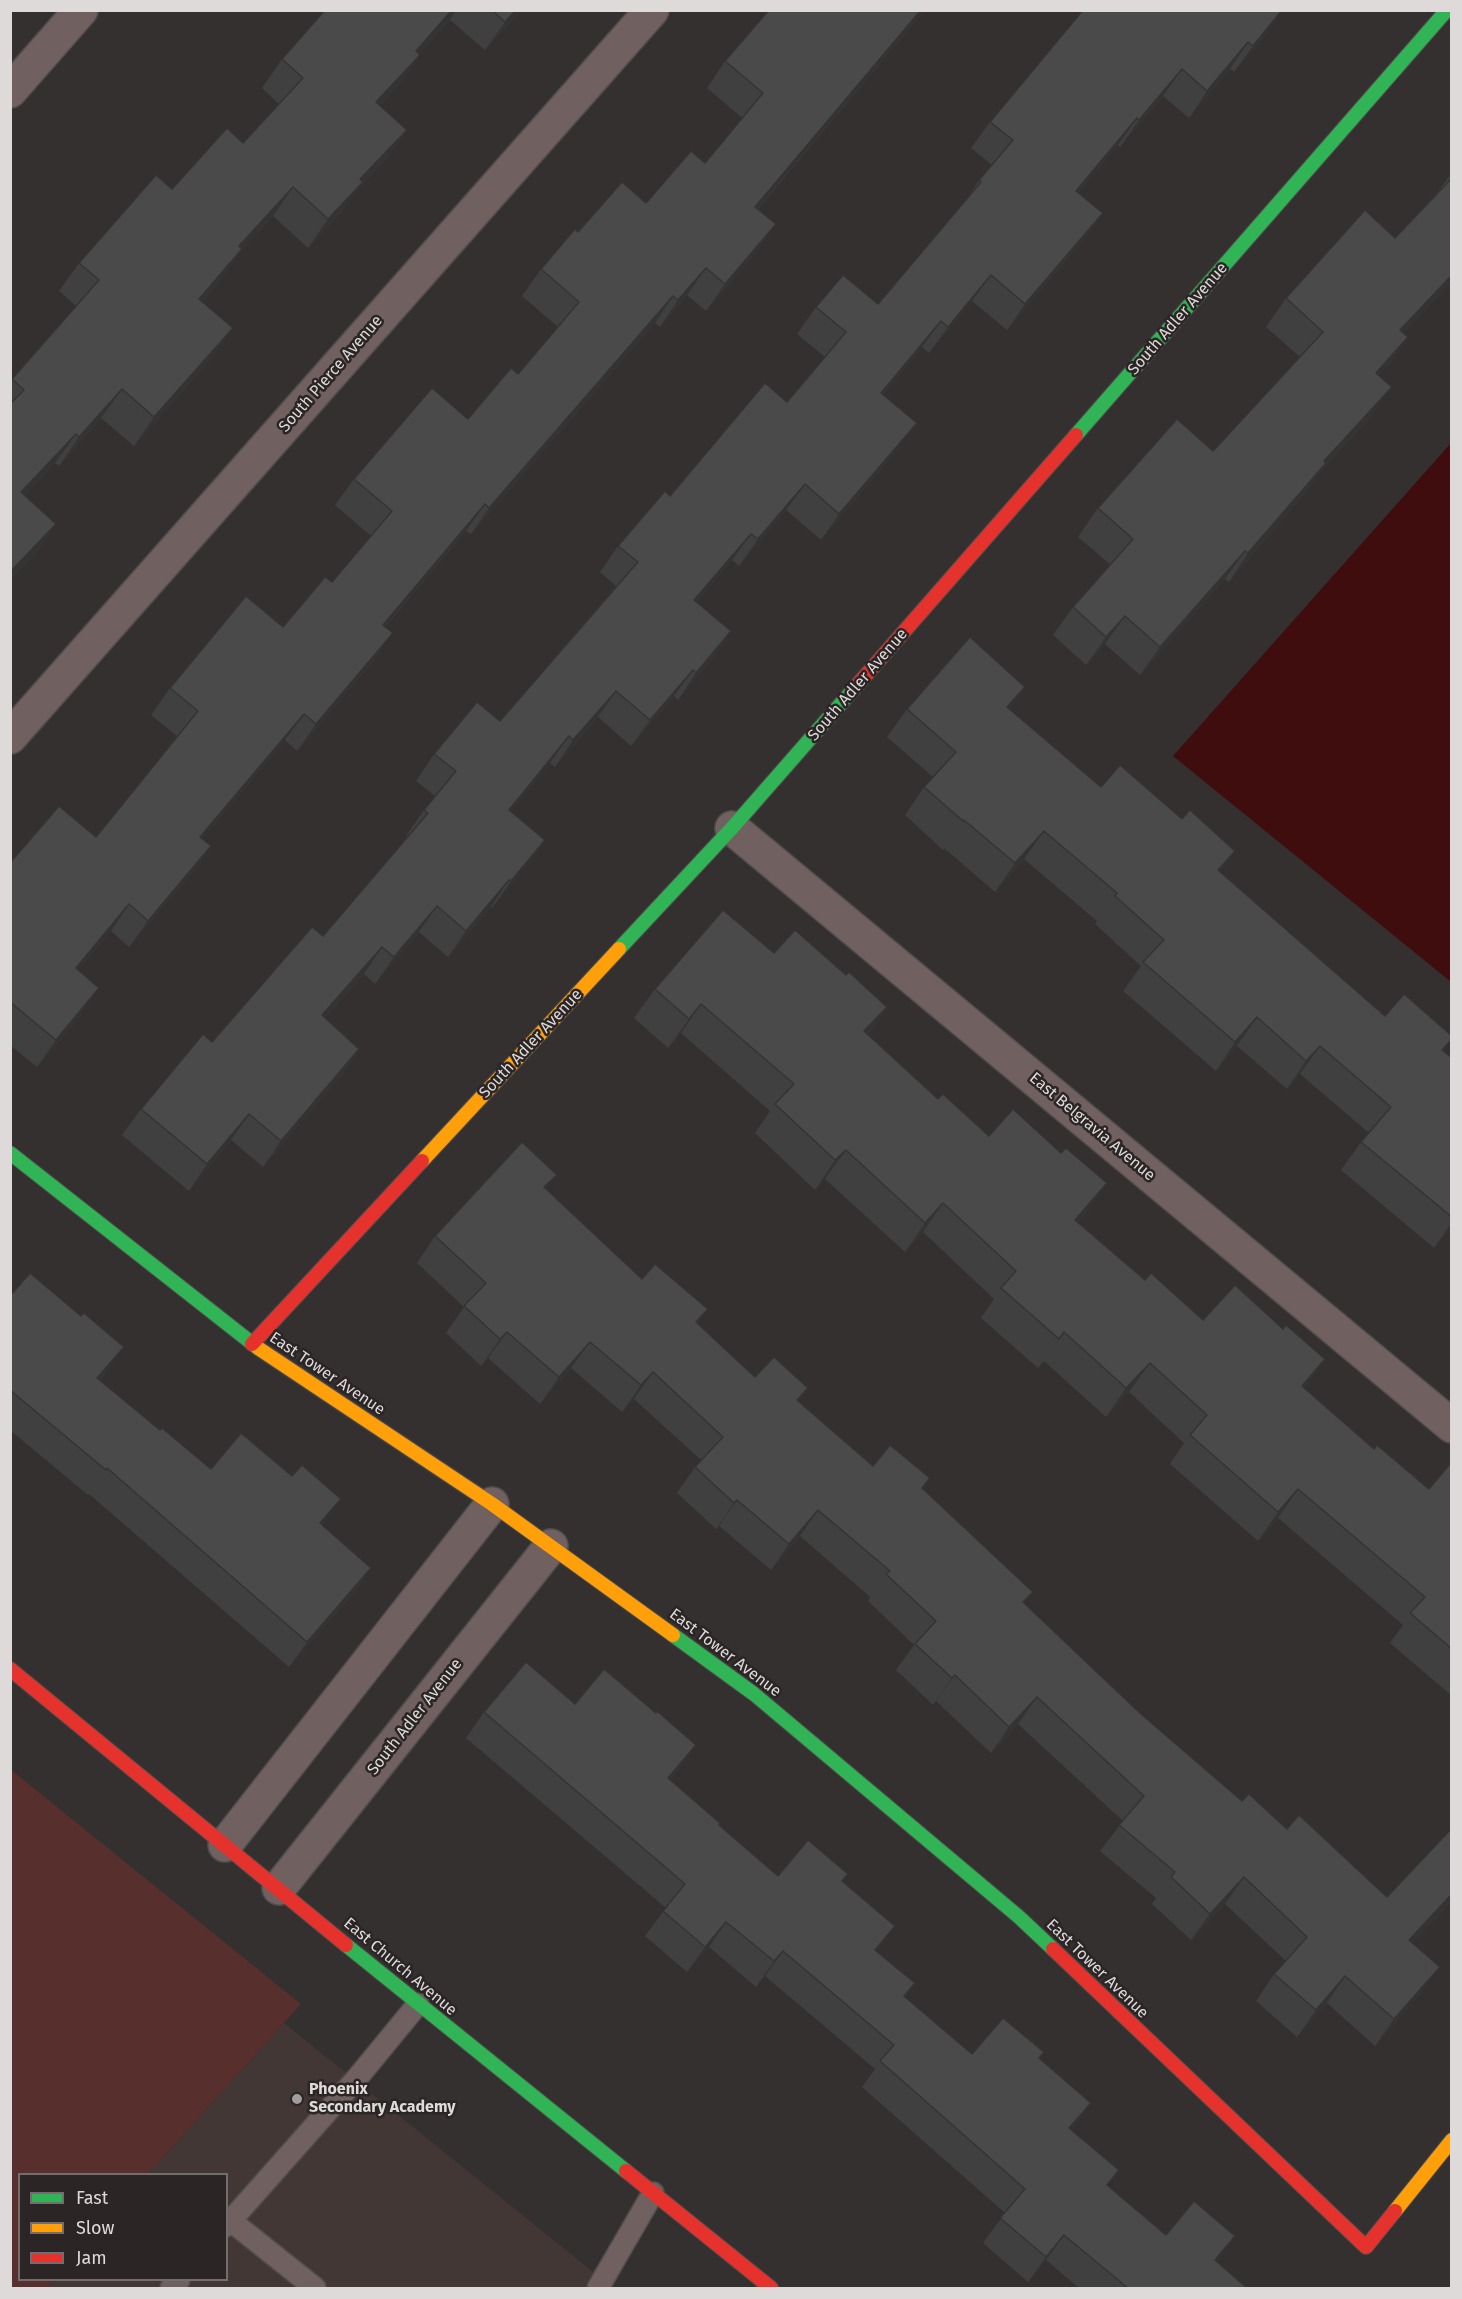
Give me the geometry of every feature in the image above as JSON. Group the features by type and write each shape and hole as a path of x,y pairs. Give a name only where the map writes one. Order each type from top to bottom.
{"street":[{"path":"10,91 81,10"},
{"name":"South Pierce Avenue","path":"10,737 652,10"},
{"name":"South Adler Avenue","path":"252,1344 732,828 1447,10"},
{"name":"East Belgravia Avenue","path":"732,828 1452,1426"},
{"name":"East Tower Avenue","path":"10,1153 252,1344 492,1504 754,1694 1019,1917 1366,2247 1452,2140"},
{"path":"225,1845 492,1504"},
{"name":"South Adler Avenue","path":"279,1888 550,1546"},
{"name":"East Church Avenue","path":"10,1669 418,2004 771,2289"}],"lane":[{"path":"315,2289 229,2223 358,2077 418,2004"},
{"path":"598,2289 653,2193"}],"shaded area":[{"path":"1451,443 1451,982 1173,756"},
{"path":"10,1769 301,2004 149,2173 18,2173 18,2281 54,2281 47,2288 11,2288"},
{"name":"Phoenix Secondary Academy","path":"284,2023 613,2288 47,2288 54,2281 228,2281 228,2173 149,2173"}],"building":[{"path":"325,10 452,10 416,51 420,55 376,102 407,130 360,179 363,182 328,219 293,187 239,246 242,249 199,299 233,328 154,417 122,389 79,437 76,434 21,492 56,524 10,572 10,404 24,390 12,379 99,280 79,263 156,175 172,189 227,128 243,143 303,78 282,59"},
{"path":"492,10 516,10 505,22"},
{"path":"769,10 921,10 755,207 776,224 725,284 706,268 678,300 673,296 489,508 485,504 383,625 393,633 316,724 304,714 200,837 211,846 148,921 129,904 76,968 99,988 56,1040 10,1002 10,863 59,806 96,837 198,711 170,688 246,596 283,627 325,577 332,582 392,511 354,479 432,388 468,419 511,368 518,374 579,302 541,269 575,229 578,232 622,182 646,203 691,151 705,163 763,93 725,61"},
{"path":"1083,10 1282,10 1253,46 1248,42 1207,91 1182,69 1139,120 1137,118 1076,191 1103,213 1025,304 991,275 948,327 941,321 881,393 917,423 839,514 805,484 758,539 751,534 694,600 731,631 696,673 693,670 650,720 616,691 573,740 569,736 509,810 545,840 466,931 437,906 394,957 382,947 322,1015 359,1049 281,1141 249,1114 207,1164 141,1109 203,1034 212,1042 312,927 323,936 428,813 424,810 456,771 434,754 477,702 500,721 638,562 618,546 665,491 670,496 765,383 787,402 846,332 816,307 843,275 878,304 981,182 979,180 1013,140 990,122"},
{"path":"1452,178 1452,275 1400,330 1408,337 1376,373 1392,387 1324,461 1326,463 1248,553 1245,551 1160,647 1125,616 1106,637 1073,607 1133,539 1098,508 1177,419 1213,451 1323,332 1286,298 1365,210 1395,238"},
{"path":"970,637 1025,687 1007,707 1101,787 1120,765 1182,819 1190,810 1235,851 1218,870 1385,1016 1404,994 1452,1036 1442,1050 1452,1058 1452,1217 1361,1142 1391,1107 1320,1046 1306,1061 1257,1017 1235,1042 1143,962 1164,940 1115,896 1117,893 1044,831 1015,863 924,787 956,752 907,709"},
{"path":"723,910 774,953 795,930 846,975 849,972 887,1007 864,1031 938,1099 943,1094 989,1136 1013,1109 1061,1153 1066,1148 1107,1183 1075,1220 1145,1280 1151,1273 1203,1320 1235,1285 1283,1329 1286,1325 1325,1359 1302,1386 1374,1449 1377,1445 1429,1489 1450,1464 1452,1465 1452,1649 1410,1613 1425,1597 1298,1489 1278,1512 1190,1435 1207,1415 1150,1363 1126,1388 1064,1332 1059,1339 1001,1288 1016,1271 943,1203 925,1223 846,1150 835,1160 775,1104 794,1084 701,1004 689,1019 655,989"},
{"path":"522,1142 557,1175 544,1187 642,1279 655,1264 708,1309 696,1322 755,1377 774,1357 808,1388 797,1400 873,1466 890,1445 930,1478 922,1488 1033,1592 1023,1602 1141,1714 1242,1801 1249,1794 1287,1829 1299,1815 1387,1897 1452,1828 1452,1894 1409,1940 1440,1967 1394,2019 1345,1976 1316,2010 1274,1974 1307,1937 1244,1877 1210,1914 1171,1877 1175,1872 1119,1825 1144,1796 1037,1697 1009,1727 955,1675 952,1678 915,1644 936,1621 886,1574 890,1571 818,1510 789,1544 737,1500 734,1503 695,1467 723,1437 653,1372 641,1385 590,1342 559,1377 507,1332 500,1339 464,1306 486,1283 435,1236"},
{"path":"30,1273 81,1316 84,1313 124,1347 97,1378 211,1469 241,1433 292,1476 302,1465 341,1499 320,1523 371,1568 307,1642 107,1468 106,1470 10,1390 10,1296"},
{"path":"526,1662 575,1704 604,1669 656,1713 657,1711 696,1745 668,1778 778,1876 808,1840 848,1874 842,1881 895,1926 875,1950 915,1983 904,1996 972,2054 1003,2018 1044,2052 1039,2058 1091,2103 1069,2128 1119,2170 1107,2185 1166,2235 1194,2201 1235,2236 1215,2260 1248,2289 1129,2289 1064,2235 1046,2257 1000,2218 1025,2189 880,2061 894,2045 783,1951 774,1961 726,1922 705,1947 663,1911 685,1884 484,1712"}],"traffic: fast":[{"path":"1076,435 1447,10"},
{"path":"619,949 732,828 852,691"},
{"path":"10,1153 258,1348"},
{"path":"673,1635 754,1694 1019,1917 1053,1949"},
{"path":"346,1945 626,2171"}],"traffic: slow":[{"path":"422,1161 619,949"},
{"path":"258,1348 492,1504 673,1635"},
{"path":"1395,2211 1452,2140"}],"traffic: jam":[{"path":"852,691 1076,435"},
{"path":"252,1344 422,1161"},
{"path":"10,1669 346,1945"},
{"path":"1053,1949 1366,2247 1395,2211"},
{"path":"626,2171 771,2288"}],"place":[{"name":"Phoenix Secondary Academy","path":"297,2099"}]}
